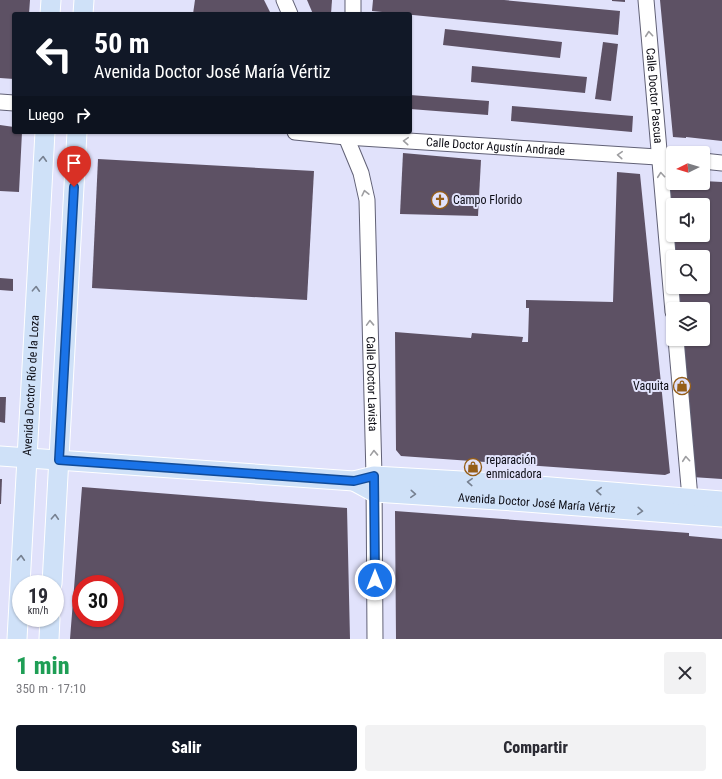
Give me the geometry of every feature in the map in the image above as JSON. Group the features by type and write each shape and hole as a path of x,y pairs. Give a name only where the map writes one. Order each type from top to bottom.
{"main road":[{"path":"50,12 51,0"},
{"path":"83,12 84,0"},
{"name":"Avenida Doctor Río de la Loza","path":"17,639 45,134"},
{"path":"53,575 77,134"},
{"name":"Avenida Doctor José María Vértiz","path":"0,456 514,493 722,500"},
{"name":"Avenida Doctor José María Vértiz","path":"514,493 722,518"},
{"path":"49,639 50,627"}],"street":[{"path":"284,0 289,12"},
{"path":"353,12 354,0"},
{"name":"Calle Doctor Pascua","path":"646,0 666,158"},
{"path":"0,102 12,103"},
{"name":"Calle Doctor Agustín Andrade","path":"345,134 666,158"},
{"name":"Calle Doctor Lavista","path":"345,134 360,173 367,200 374,484 375,639"},
{"path":"710,162 722,163"},
{"name":"Calle Doctor Pascua","path":"667,190 673,302"},
{"path":"677,346 690,498"}],"building":[{"path":"0,0 30,0 29,12 12,12 12,79 0,78"},
{"path":"195,0 264,0 270,12 193,12"},
{"path":"307,0 332,0 331,12 312,12"},
{"path":"373,0 504,0 620,11 618,35 412,15 412,12 372,11"},
{"path":"625,0 625,2 612,1"},
{"path":"660,0 722,0 722,141 673,137"},
{"path":"445,29 562,42 560,58 443,45"},
{"path":"603,42 618,44 611,101 595,99"},
{"path":"472,66 587,77 585,93 471,82"},
{"path":"412,95 489,101 488,115 412,109"},
{"path":"512,106 633,116 632,132 511,121"},
{"path":"0,125 12,127 12,134 22,134 19,192 0,191"},
{"path":"403,153 481,160 478,216 400,214"},
{"path":"98,159 314,171 307,300 92,288"},
{"path":"617,172 640,174 670,473 665,475 401,456 396,450 395,332 471,338 472,333 523,337 522,342 528,342 529,308 526,308 526,300 613,302"},
{"path":"710,181 722,182 722,479 692,477 680,346 710,346 710,302 675,302 674,294 710,294 710,250 672,250 671,242 710,242 710,198 669,198 670,190 710,190"},
{"path":"0,278 13,279 13,291 0,290"},
{"path":"0,397 6,397 5,423 0,422"},
{"path":"0,479 2,479 1,504 0,504"},
{"path":"82,487 347,508 350,639 70,639 72,614 72,627 124,627 124,575 75,575"},
{"path":"395,511 689,533 689,536 722,539 722,639 396,639"}],"place":[{"name":"Campo Florido","path":"440,200"},
{"name":"Vaquita","path":"682,386"},
{"name":"reparación enmicadora","path":"473,467"}],"route":[{"path":"74,187 59,460 354,481 374,476 375,580"}]}
